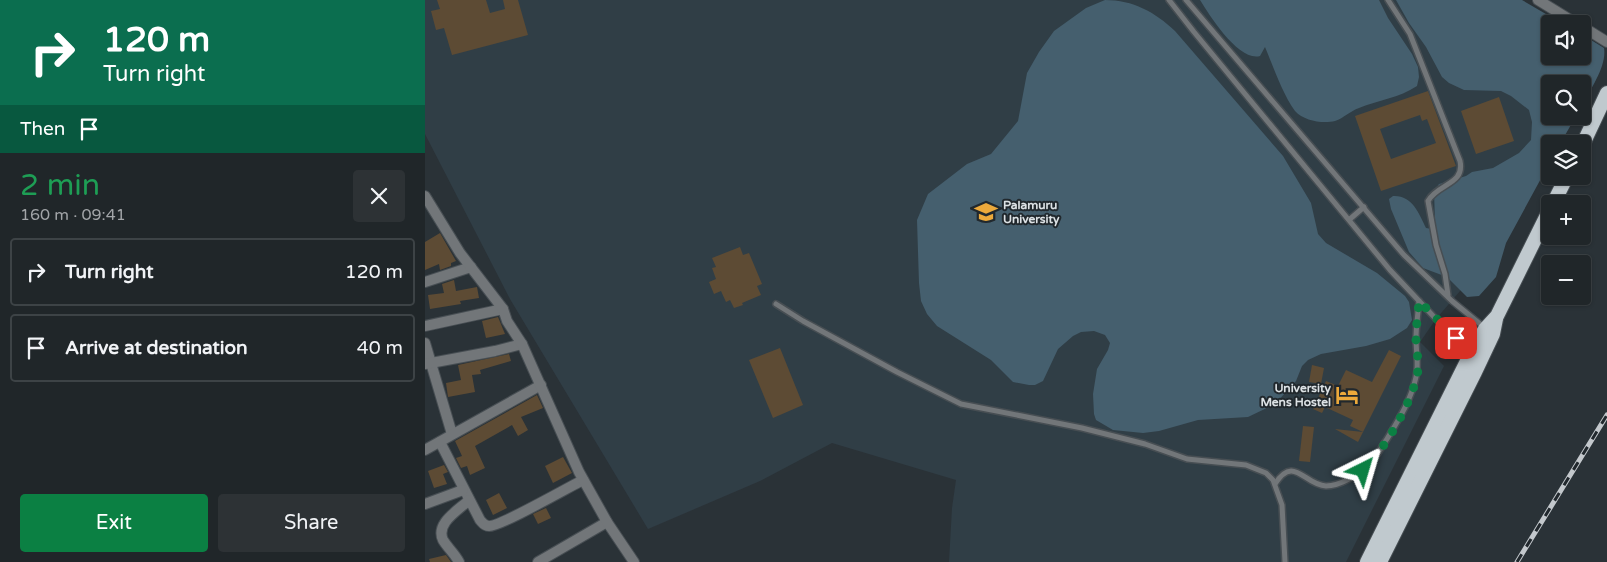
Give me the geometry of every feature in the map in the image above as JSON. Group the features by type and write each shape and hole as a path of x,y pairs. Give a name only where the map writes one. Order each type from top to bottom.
{"highway":[{"path":"1587,135 1607,93"},
{"path":"1367,562 1477,355 1541,227"},
{"path":"1380,562 1477,355"}],"street":[{"path":"1539,0 1563,15"},
{"path":"1591,32 1607,42"},
{"path":"425,196 428,208 503,309 507,321 522,344 541,384 583,480 607,522 634,562"},
{"path":"425,282 471,267"},
{"path":"425,326 503,309"},
{"path":"425,343 428,363 452,434"},
{"path":"428,363 495,351 522,344"},
{"path":"425,450 541,384"},
{"path":"440,442 480,520 489,527 583,480"},
{"path":"425,504 463,490"},
{"path":"459,562 444,541 441,532 442,527 469,500"},
{"path":"538,562 607,522"}],"lane":[{"path":"1169,0 1390,270 1419,301 1477,355"},
{"path":"1186,0 1404,255 1489,331"},
{"path":"1388,0 1410,34 1460,161 1461,170 1459,176 1436,191 1428,202 1436,245 1445,274 1448,296"},
{"path":"1350,219 1364,208"},
{"path":"1275,484 1279,477 1293,470 1310,481 1326,486 1337,483 1363,470 1375,458 1404,411 1414,388 1418,370 1416,339 1419,301"},
{"path":"776,304 820,331 961,404 1082,428 1136,441 1187,460 1246,465 1266,473 1273,480 1282,505 1285,562"}],"shaded area":[{"name":"Palamuru University","path":"425,0 1517,0 1541,17 1541,65 1583,65 1583,75 1541,75 1541,125 1545,125 1460,291 1436,319 1420,342 1444,366 1346,562 949,562 952,508 956,480 832,443 760,481 648,529 510,299 425,134"},
{"path":"1105,0 1125,2 1143,8 1160,18 1175,31 1283,156 1311,203 1318,234 1326,243 1377,273 1405,296 1409,302 1412,320 1407,328 1390,339 1366,346 1321,354 1308,360 1302,366 1296,381 1275,404 1248,417 1198,420 1159,431 1143,433 1113,430 1096,420 1093,394 1097,369 1110,343 1105,335 1094,331 1081,332 1073,336 1058,349 1043,381 1035,385 1029,385 1013,382 991,360 937,326 927,314 921,301 919,283 917,220 928,194 967,164 991,154 1018,121 1027,73 1054,31 1086,8"},
{"path":"1200,0 1379,0 1418,67 1419,77 1417,86 1396,96 1356,109 1335,121 1319,122 1308,119 1295,111 1286,97 1265,47 1260,56 1252,56 1243,52 1226,36"},
{"path":"1396,0 1522,0 1548,15 1541,15 1541,65 1591,65 1591,40 1604,48 1601,69 1591,89 1591,75 1541,75 1541,125 1571,125 1565,135 1541,135 1541,179 1506,243 1496,277 1479,296 1467,297 1447,277 1423,268 1409,252 1391,209 1389,199 1393,196 1405,198 1414,206 1426,228 1432,229 1435,226 1434,191 1439,184 1466,176 1472,172 1493,168 1519,153 1531,140 1532,122 1529,110 1501,91 1464,90 1449,83 1442,77 1426,47"}],"building":[{"path":"437,0 486,0 490,13 505,9 503,0 518,0 528,35 452,55 444,28 436,30 431,11 440,9"},
{"path":"1428,91 1456,166 1381,191 1355,116","holes":["1420,115 1422,121 1427,119 1436,143 1391,159 1380,129"]},
{"path":"1499,97 1514,141 1476,154 1461,111"},
{"path":"440,233 456,261 451,263 451,266 440,270 439,264 425,270 425,242"},
{"path":"740,247 743,255 749,253 762,284 757,286 761,295 734,308 730,300 726,302 721,291 714,294 709,282 716,279 712,268 716,267 712,258"},
{"path":"454,280 456,291 477,287 479,298 460,301 461,304 430,309 428,295 444,293 442,284"},
{"path":"498,317 505,334 486,338 482,321"},
{"path":"780,348 803,405 773,418 749,360"},
{"name":"University Mens Hostel","path":"1389,350 1401,356 1363,432 1350,426 1353,420 1325,407 1322,413 1313,409 1326,381 1338,386 1346,370 1372,382"},
{"path":"509,354 511,361 480,370 481,374 472,375 475,392 448,397 446,383 461,380 458,365"},
{"path":"1312,365 1324,368 1321,384 1309,382"},
{"path":"537,395 543,408 521,417 528,430 518,436 512,425 475,446 485,468 470,475 467,466 461,468 456,458 462,456 455,441"},
{"path":"1303,426 1314,427 1310,462 1299,461"},
{"path":"1335,429 1363,432 1358,442"},
{"path":"563,457 572,473 553,483 545,466"},
{"path":"444,465 448,472 443,474 447,484 434,488 428,471"},
{"path":"499,493 507,508 493,515 486,500"},
{"path":"546,508 551,518 538,524 533,514"},
{"path":"446,555 451,562 430,562 429,559"}],"railway":[{"path":"1517,562 1607,415"}],"place":[{"name":"Palamuru University","path":"986,212"},
{"name":"University Mens Hostel","path":"1347,395"}],"route":[{"path":"1363,470 1375,458 1404,411 1414,388 1418,370 1416,339 1419,301 1456,338"}]}
